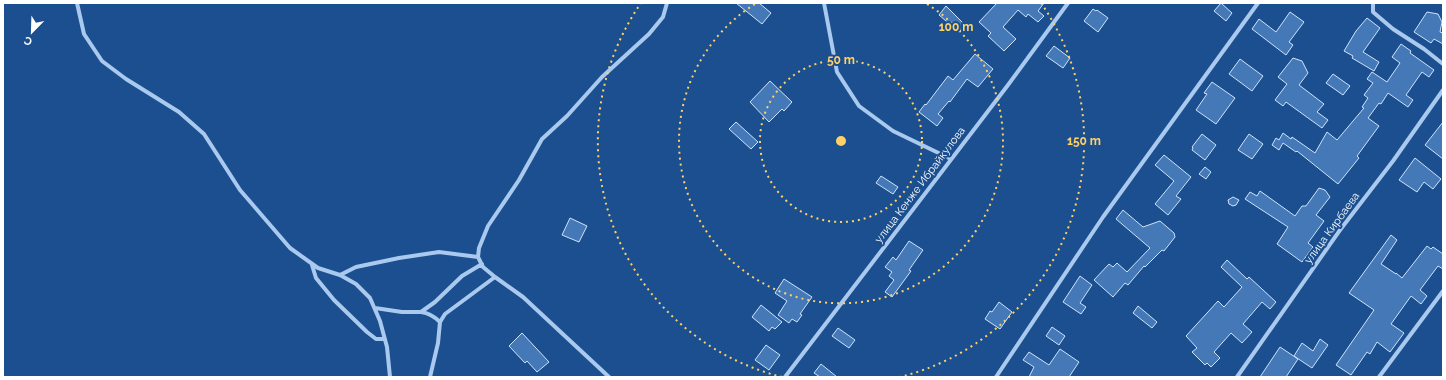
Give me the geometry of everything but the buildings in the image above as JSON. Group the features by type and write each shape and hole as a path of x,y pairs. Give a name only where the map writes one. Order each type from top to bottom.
{"street":[{"path":"77,3 84,34 102,61 126,79 178,112 204,134 240,190 290,248 318,268 356,284 370,298 380,321 385,339 390,377"},
{"path":"609,377 523,297 495,277 482,264 478,257 479,248 488,226 519,180 542,139 567,116 602,77 649,34 663,17 667,3"},
{"path":"824,3 837,72 859,106 893,131 951,160"},
{"name":"улица Кенже Ибрайкулова","path":"784,377 1008,85 1068,3"},
{"path":"996,377 1103,217 1258,3"},
{"path":"1373,3 1374,12 1392,29 1424,49 1443,64"},
{"name":"улица Кирбаева","path":"1236,377 1336,236 1393,161 1443,90"},
{"path":"340,276 356,267 399,258 439,252 478,257"},
{"path":"312,264 316,278 334,300 376,339 385,339"},
{"path":"420,312 435,302 462,276 482,264"},
{"path":"430,377 438,343 440,322 445,314 495,277"},
{"path":"1379,377 1443,291"},
{"path":"375,308 402,312 427,313 440,322"}]}
